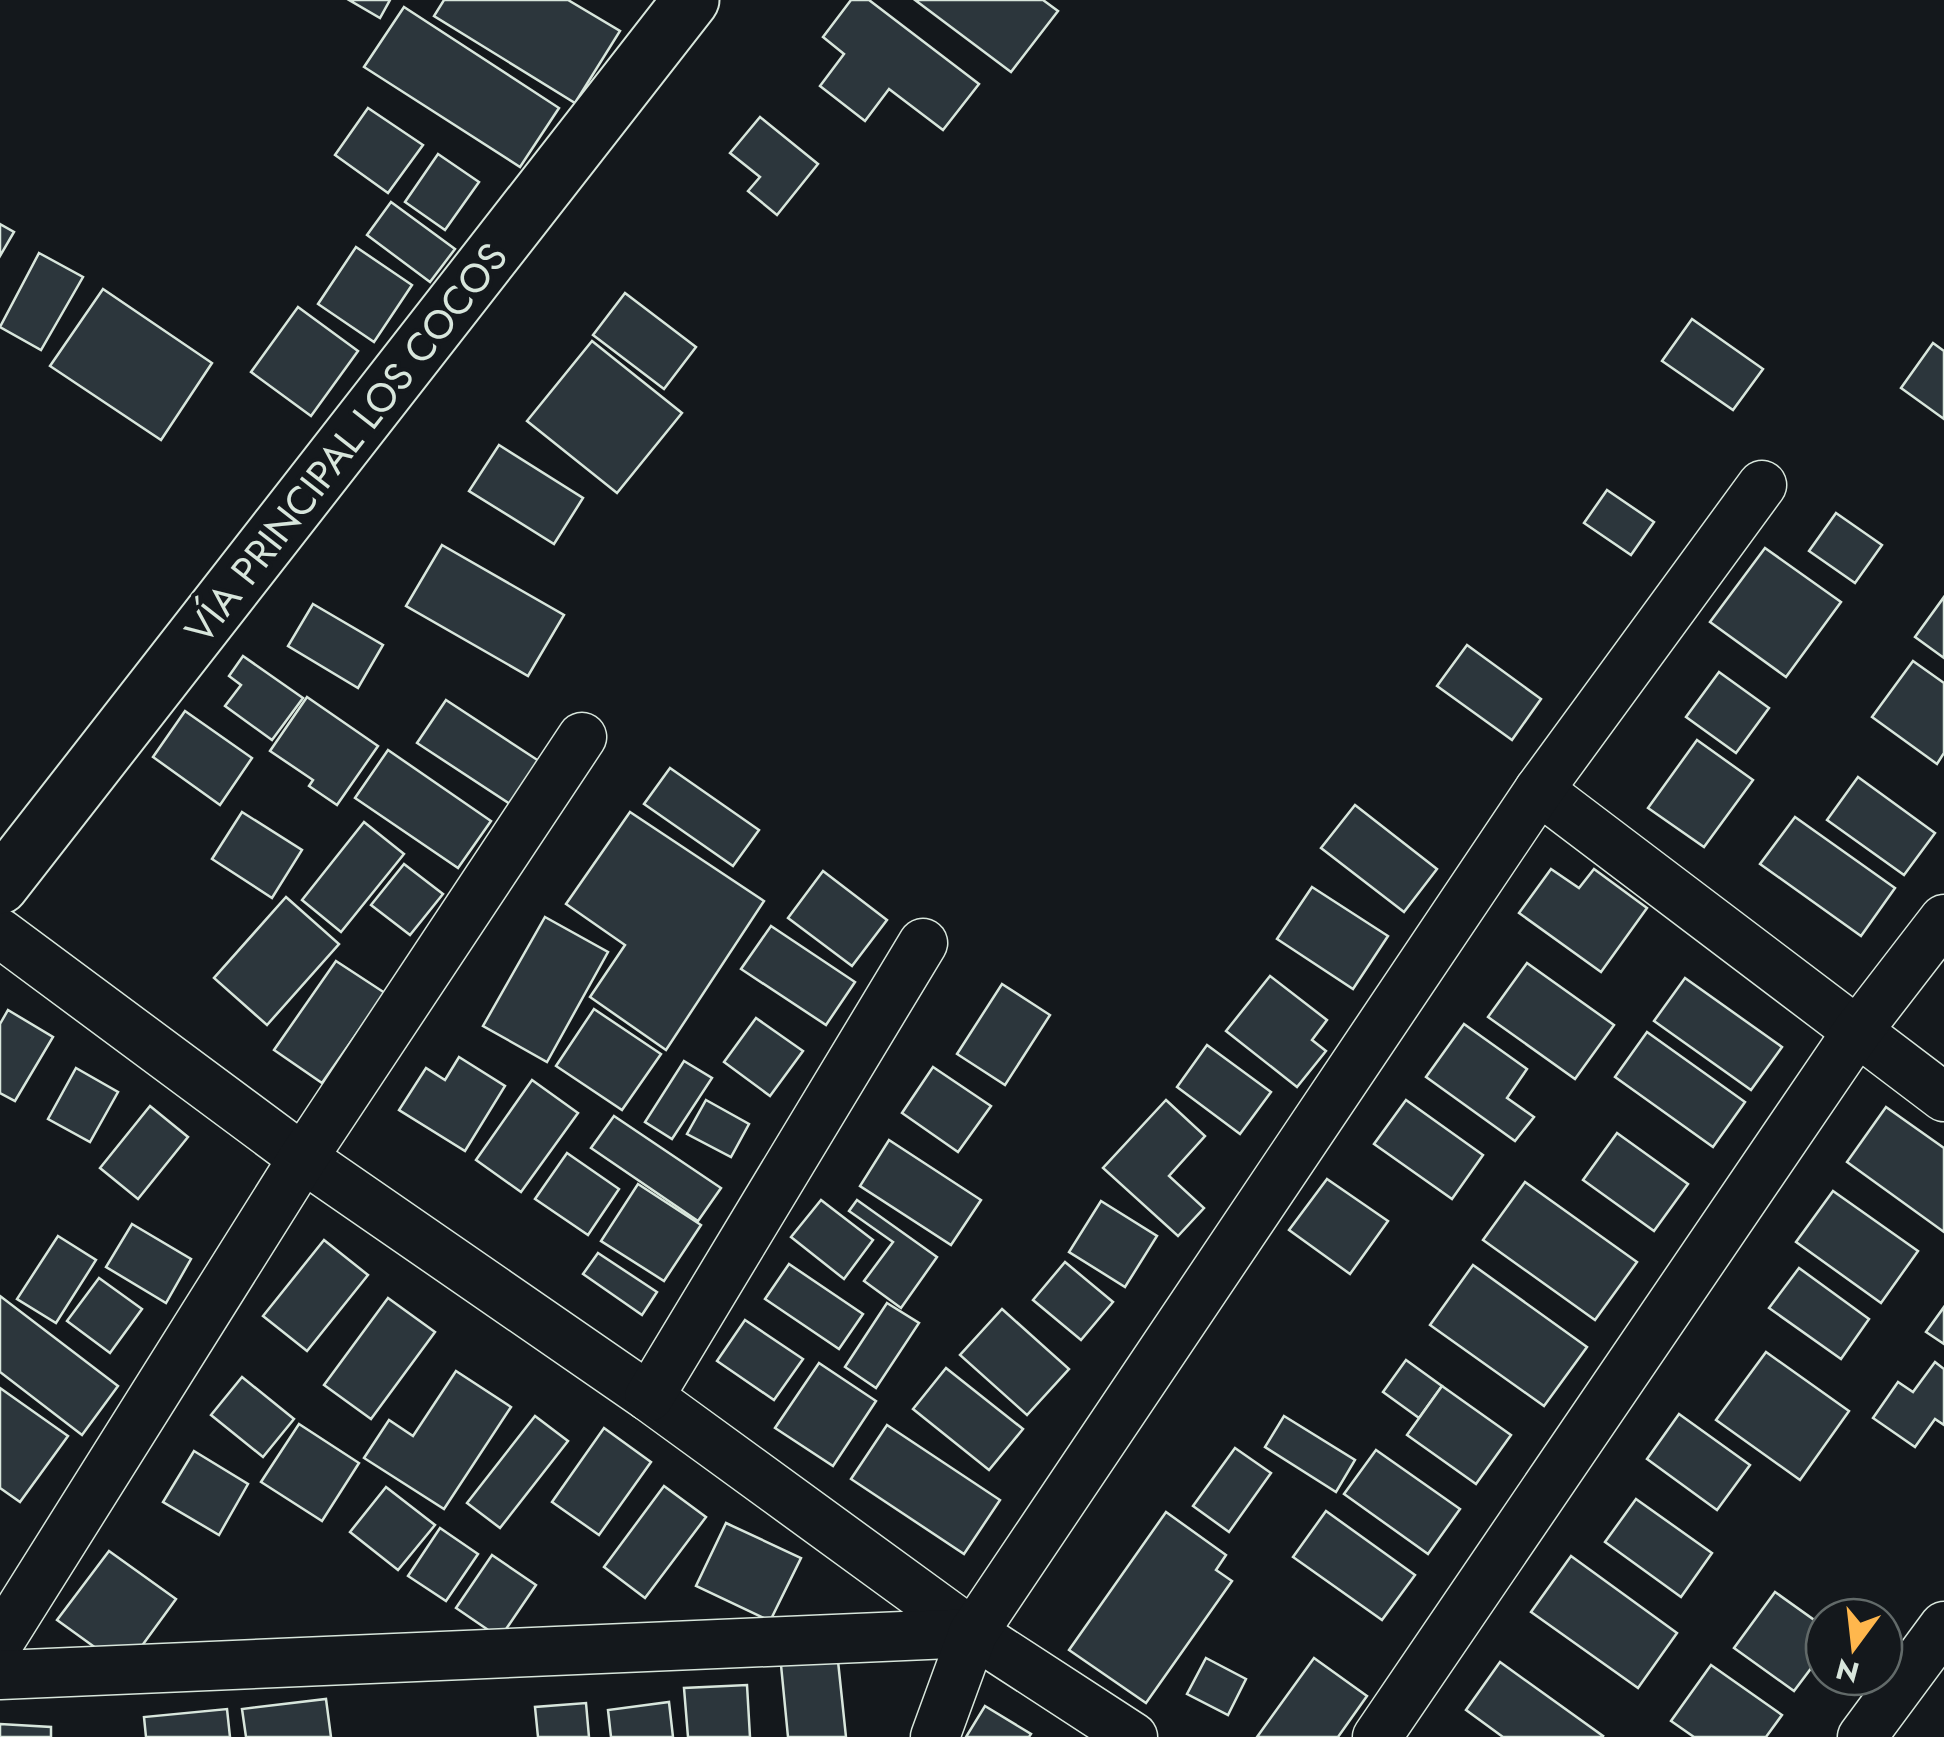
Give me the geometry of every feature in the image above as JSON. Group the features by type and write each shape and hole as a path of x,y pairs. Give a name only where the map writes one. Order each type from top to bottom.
{"street":[{"name":"VÍA PRINCIPAL LOS COCOS","path":"0,886 691,0"},
{"path":"935,1737 974,1633 1540,790 1762,485"},
{"path":"0,1641 304,1158 582,737"},
{"path":"1540,790 1944,1097"},
{"path":"1378,1737 1856,1032 1944,919"},
{"path":"0,934 304,1158 649,1397 974,1633 1133,1737"},
{"path":"649,1397 923,943"},
{"path":"1862,1737 1944,1626"},
{"path":"0,1675 974,1633"}],"building":[{"path":"349,0 390,0 380,18"},
{"path":"444,0 568,0 620,31 575,103 434,16"},
{"path":"851,0 869,0 979,84 943,130 889,89 865,121 820,86 844,54 823,37"},
{"path":"915,0 1043,0 1058,11 1011,72"},
{"path":"404,7 559,108 520,167 364,67"},
{"path":"368,108 423,145 388,193 335,155"},
{"path":"760,117 818,164 777,215 748,191 760,177 730,153"},
{"path":"438,154 479,182 445,230 405,202"},
{"path":"391,202 455,249 430,282 367,235"},
{"path":"0,224 14,232 0,256"},
{"path":"356,247 412,285 374,342 318,304"},
{"path":"39,253 83,277 41,350 0,327"},
{"path":"103,289 212,363 161,440 50,366"},
{"path":"625,293 696,347 664,389 593,335"},
{"path":"298,307 358,351 311,416 251,372"},
{"path":"1692,319 1763,369 1733,410 1662,361"},
{"path":"592,341 682,413 617,493 527,421"},
{"path":"1933,343 1944,351 1944,419 1901,388"},
{"path":"499,445 583,498 554,544 469,491"},
{"path":"1607,490 1654,522 1631,555 1584,523"},
{"path":"1836,513 1882,545 1855,583 1809,551"},
{"path":"442,545 564,615 528,676 406,606"},
{"path":"1765,548 1841,602 1786,677 1710,622"},
{"path":"1944,597 1944,658 1915,637"},
{"path":"313,604 383,645 358,688 288,646"},
{"path":"1467,645 1541,699 1512,740 1437,686"},
{"path":"243,656 303,698 272,740 225,706 241,685 229,676"},
{"path":"1913,661 1944,683 1944,753 1937,764 1872,717"},
{"path":"1719,672 1769,708 1736,753 1686,717"},
{"path":"307,697 378,746 337,805 309,786 313,780 270,751"},
{"path":"446,700 539,761 510,804 417,743"},
{"path":"185,711 252,758 220,805 153,757"},
{"path":"1697,740 1753,780 1704,847 1648,808"},
{"path":"388,750 491,821 458,868 355,798"},
{"path":"670,768 759,830 733,866 644,804"},
{"path":"1858,777 1935,833 1904,875 1827,820"},
{"path":"1355,805 1437,869 1404,912 1321,848"},
{"path":"242,812 302,850 272,898 212,859"},
{"path":"630,812 764,901 666,1050 590,997 625,945 566,904"},
{"path":"1795,817 1895,888 1861,936 1760,864"},
{"path":"364,822 404,854 341,932 302,900"},
{"path":"404,864 443,894 410,935 371,905"},
{"path":"1551,869 1579,888 1594,869 1647,908 1601,972 1519,913"},
{"path":"823,871 887,920 852,966 788,918"},
{"path":"1312,887 1388,936 1353,989 1277,939"},
{"path":"286,897 339,944 267,1025 214,978"},
{"path":"545,917 608,952 547,1062 483,1026"},
{"path":"771,926 855,982 826,1025 741,969"},
{"path":"336,961 385,993 322,1083 274,1050"},
{"path":"1527,963 1614,1025 1575,1079 1488,1017"},
{"path":"1270,976 1327,1020 1312,1040 1326,1051 1297,1087 1226,1031"},
{"path":"1685,978 1782,1047 1751,1090 1654,1021"},
{"path":"1002,984 1050,1015 1005,1085 957,1054"},
{"path":"594,1009 661,1054 622,1110 556,1066"},
{"path":"8,1010 53,1037 15,1101 0,1093 0,1024"},
{"path":"756,1018 803,1051 770,1096 724,1062"},
{"path":"1464,1024 1527,1069 1507,1098 1534,1117 1515,1141 1426,1077"},
{"path":"1647,1032 1745,1102 1713,1147 1615,1077"},
{"path":"1207,1045 1271,1092 1240,1134 1177,1087"},
{"path":"459,1057 505,1086 465,1151 399,1110 426,1068 445,1080"},
{"path":"684,1061 712,1078 672,1139 645,1122"},
{"path":"933,1067 991,1106 958,1152 902,1113"},
{"path":"76,1068 118,1092 90,1142 48,1119"},
{"path":"532,1080 578,1113 521,1192 476,1160"},
{"path":"706,1100 749,1124 731,1157 687,1134"},
{"path":"1166,1100 1205,1136 1169,1176 1204,1208 1178,1236 1103,1168"},
{"path":"1406,1100 1483,1155 1452,1199 1374,1144"},
{"path":"150,1106 188,1137 138,1199 100,1168"},
{"path":"1886,1107 1944,1148 1944,1232 1847,1162"},
{"path":"614,1116 721,1188 698,1221 591,1148"},
{"path":"1617,1133 1688,1184 1654,1231 1583,1180"},
{"path":"889,1140 981,1200 951,1245 860,1186"},
{"path":"567,1153 619,1189 588,1235 535,1199"},
{"path":"1327,1179 1388,1221 1350,1274 1289,1230"},
{"path":"1525,1182 1637,1262 1595,1320 1483,1240"},
{"path":"638,1184 701,1225 664,1281 601,1241"},
{"path":"1833,1191 1918,1251 1881,1303 1796,1242"},
{"path":"821,1200 873,1240 844,1279 791,1237"},
{"path":"857,1200 937,1257 901,1308 864,1281 893,1242 849,1211"},
{"path":"1101,1201 1157,1236 1125,1287 1069,1252"},
{"path":"132,1224 191,1259 166,1303 106,1267"},
{"path":"58,1236 96,1260 56,1323 17,1299"},
{"path":"324,1240 368,1275 307,1351 263,1316"},
{"path":"598,1253 657,1292 642,1315 583,1274"},
{"path":"1065,1262 1113,1302 1081,1340 1033,1300"},
{"path":"789,1264 863,1314 839,1349 765,1299"},
{"path":"1473,1265 1587,1347 1544,1406 1430,1325"},
{"path":"1799,1268 1869,1319 1841,1359 1769,1308"},
{"path":"99,1278 142,1309 110,1353 67,1321"},
{"path":"0,1296 118,1386 82,1435 0,1372"},
{"path":"388,1298 435,1332 371,1419 324,1385"},
{"path":"887,1303 919,1323 876,1388 845,1367"},
{"path":"1944,1307 1944,1344 1926,1332"},
{"path":"1002,1309 1069,1369 1027,1415 960,1355"},
{"path":"745,1320 803,1359 774,1400 717,1361"},
{"path":"1766,1352 1849,1411 1800,1480 1716,1420"},
{"path":"1406,1360 1442,1386 1419,1418 1383,1392"},
{"path":"1935,1362 1944,1369 1944,1425 1935,1419 1915,1447 1873,1418 1898,1382 1913,1392"},
{"path":"819,1363 876,1401 833,1466 775,1428"},
{"path":"946,1368 1023,1429 989,1470 913,1409"},
{"path":"456,1371 511,1407 444,1509 364,1458 389,1420 413,1436"},
{"path":"242,1377 294,1419 263,1457 211,1415"},
{"path":"1442,1386 1511,1435 1476,1484 1407,1435"},
{"path":"0,1388 68,1436 20,1502 0,1488"},
{"path":"1679,1414 1750,1465 1717,1510 1647,1459"},
{"path":"535,1416 568,1441 500,1528 467,1503"},
{"path":"1284,1416 1355,1460 1336,1492 1265,1447"},
{"path":"299,1424 359,1463 322,1521 261,1482"},
{"path":"887,1425 1000,1500 964,1554 851,1479"},
{"path":"604,1428 651,1462 599,1535 552,1502"},
{"path":"1235,1448 1271,1473 1229,1532 1193,1506"},
{"path":"1376,1450 1460,1509 1428,1554 1344,1494"},
{"path":"194,1451 248,1484 219,1535 163,1502"},
{"path":"664,1486 706,1517 645,1598 604,1567"},
{"path":"386,1487 435,1525 398,1570 350,1532"},
{"path":"1636,1499 1712,1553 1681,1597 1605,1542"},
{"path":"1326,1511 1415,1575 1382,1620 1293,1557"},
{"path":"1166,1512 1226,1555 1216,1570 1232,1581 1146,1703 1069,1650"},
{"path":"726,1523 801,1558 770,1621 696,1586"},
{"path":"440,1528 478,1554 446,1601 408,1576"},
{"path":"109,1551 176,1599 125,1669 57,1620"},
{"path":"492,1555 536,1585 500,1638 456,1608"},
{"path":"1571,1556 1677,1633 1638,1688 1531,1612"},
{"path":"1775,1592 1804,1613 1804,1678 1794,1691 1734,1648"},
{"path":"1206,1658 1246,1679 1228,1715 1187,1694"},
{"path":"1314,1658 1367,1696 1338,1737 1257,1737"},
{"path":"838,1661 846,1737 788,1737 781,1665"},
{"path":"1500,1662 1603,1736 1503,1737 1466,1710"},
{"path":"1711,1665 1782,1715 1766,1737 1694,1737 1671,1721"},
{"path":"747,1685 750,1737 688,1737 684,1688"},
{"path":"326,1699 331,1737 246,1737 242,1709"},
{"path":"669,1702 673,1737 611,1737 608,1710"},
{"path":"586,1703 589,1737 538,1737 535,1707"},
{"path":"985,1706 1031,1734 966,1737"},
{"path":"227,1709 230,1737 146,1737 144,1717"},
{"path":"0,1724 51,1727 51,1737 0,1737"}]}
